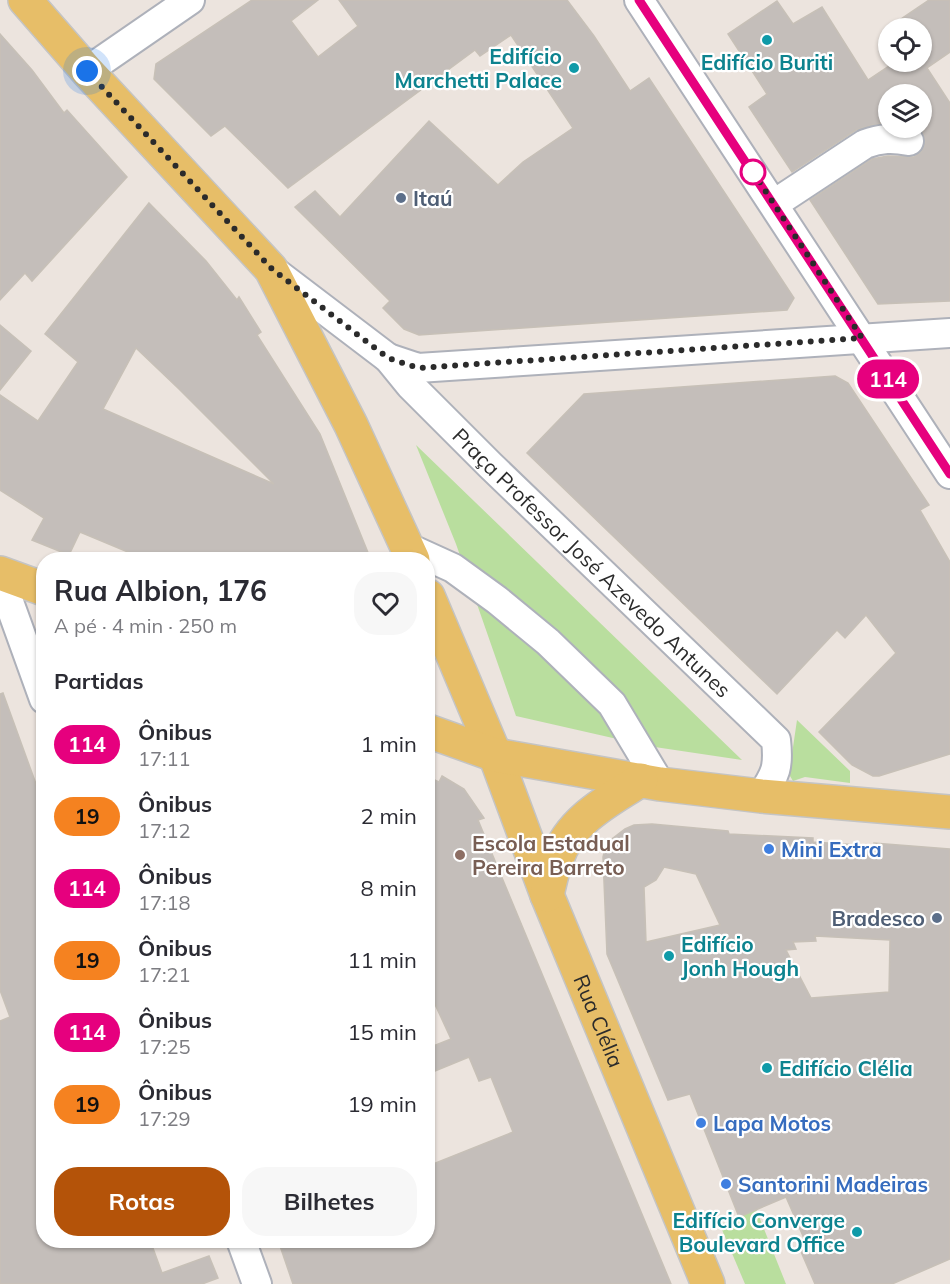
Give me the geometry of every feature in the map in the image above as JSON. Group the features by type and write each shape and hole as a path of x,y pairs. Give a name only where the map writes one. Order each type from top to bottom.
{"main road":[{"path":"25,0 87,71 272,269 351,425 410,552"},
{"path":"0,573 36,586"},
{"path":"435,613 495,755"},
{"path":"435,734 495,755 651,782 761,796 950,812"},
{"name":"Rua Clélia","path":"495,755 548,895 708,1284"},
{"path":"548,895 557,857 572,831 602,804 651,782"}],"street":[{"path":"87,71 190,0"},
{"path":"639,0 950,474"},
{"path":"774,204 866,144 880,139 894,138 909,141"},
{"name":"Praça Professor José Azevedo Antunes","path":"272,269 388,358 410,386 482,457 776,740 779,760 773,778 761,796"},
{"path":"388,358 418,368 950,333"},
{"path":"435,562 453,568 497,600 548,642 612,704 651,782"},
{"path":"0,577 36,677"},
{"path":"244,1248 257,1284"}],"green space":[{"path":"416,445 742,760 648,746 516,716 456,544"},
{"path":"797,720 850,771 850,783 805,777 793,781 787,771"},
{"path":"756,1209 786,1284 745,1284 720,1225"}],"building":[{"path":"252,0 318,0 291,21 318,57 358,26 339,0 567,0 630,91 649,78 794,298 787,310 419,335 404,329 383,308 390,301 295,207 315,191 340,217 429,121 498,185 523,162 573,128 511,35 480,56 475,50 288,188 225,126 211,136 154,79 156,64"},
{"path":"929,0 950,0 950,52 932,65 932,18 902,18"},
{"path":"777,1 793,24 822,7 868,80 880,72 930,72 950,103 950,301 878,304 810,200 872,159 888,156 914,157 921,152 924,138 932,138 932,84 878,84 878,124 856,130 792,172 749,107 767,94 728,34"},
{"path":"0,34 32,70 64,113 67,110 127,177 32,281 25,273 0,300"},
{"path":"149,203 206,261 237,300 239,297 261,332 257,335 320,434 368,552 128,552 80,532 70,552 62,552 32,540 44,518 0,490 0,395 38,421 78,362 45,334","holes":["136,348 179,389 274,484 103,409"]},
{"path":"0,325 31,351 0,390"},
{"path":"835,376 848,383 929,505 920,510 950,562 950,754 879,776 873,776 852,765 819,732 896,653 866,615 845,638 837,630 777,694 527,453 584,394"},
{"path":"3,693 36,784 36,1248 153,1248 162,1273 209,1256 218,1278 202,1284 0,1284 0,1021 10,1017 0,990 0,694"},
{"path":"442,776 464,789 484,818 478,820 671,1284 293,1284 281,1248 435,1248 435,1163 513,1132 491,1077 479,1081 469,1057 435,1071 435,1045 451,1039 435,1004 435,780 439,782"},
{"path":"652,824 728,831 729,834 813,838 813,842 874,846 874,843 950,849 950,1259 892,1284 815,1284 799,1247 806,1243 786,1197 739,1217 690,1094 668,1100 607,954 603,857 608,842 634,825","holes":["664,867 696,874 720,925 646,942 644,887 656,880","815,936 890,940 889,992 811,998 786,950 796,949 793,942 816,941"]}],"bus line":[{"name":"114","path":"639,0 950,474"}],"place":[{"name":"Edifício Buriti","path":"767,40"},
{"name":"Edifício Marchetti Palace","path":"574,68"},
{"name":"Itaú","path":"401,198"},
{"name":"Mini Extra","path":"769,849"},
{"name":"Escola Estadual Pereira Barreto","path":"460,855"},
{"name":"Bradesco","path":"937,918"},
{"name":"Edifício Jonh Hough","path":"669,956"},
{"name":"Edifício Clélia","path":"767,1068"},
{"name":"Lapa Motos","path":"701,1123"},
{"name":"Santorini Madeiras","path":"726,1184"},
{"name":"Edifício Converge Boulevard Office","path":"857,1232"}],"route":[{"path":"87,71 272,269 388,358 418,368 862,338 753,172"}]}
